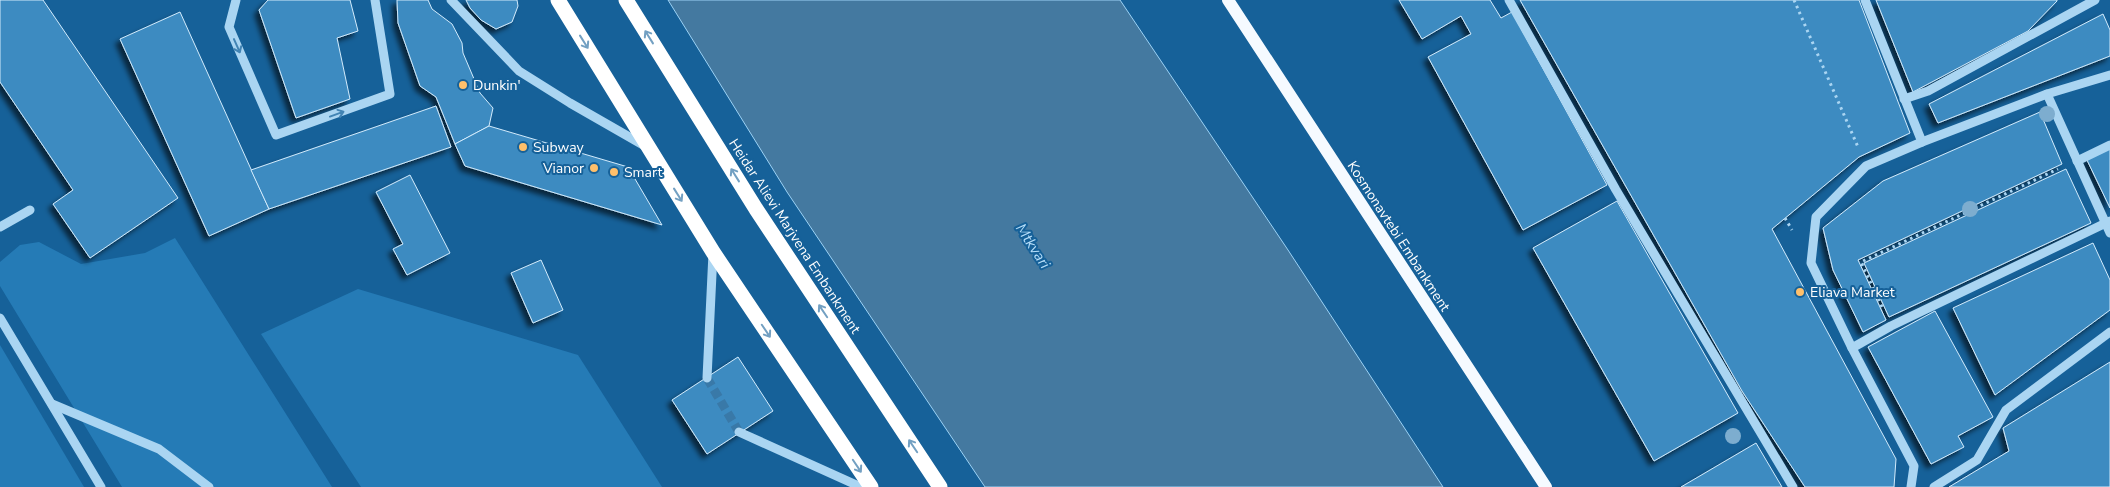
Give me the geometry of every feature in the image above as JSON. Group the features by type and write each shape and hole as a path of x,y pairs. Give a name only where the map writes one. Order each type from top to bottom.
{"highway":[{"path":"558,0 713,252 871,487"},
{"name":"Heidar Alievi Marjvena Embankment","path":"626,0 756,208 940,487"}],"main road":[{"name":"Kosmonavtebi Embankment","path":"1228,0 1546,487"}],"lane":[{"path":"236,0 228,27 276,136 390,94 375,0"},
{"path":"451,0 519,71 650,149"},
{"path":"1509,0 1616,190 1793,487"},
{"path":"1866,0 1922,142"},
{"path":"1904,99 1928,91 2095,0"},
{"path":"1910,487 1914,466 1852,348 1811,263 1816,217 1866,166 1922,142 2047,94 2110,75"},
{"path":"2047,94 2076,161 2108,222 2110,233"},
{"path":"2076,161 2110,145"},
{"path":"0,227 30,210"},
{"path":"1852,348 1890,326 2108,222"},
{"path":"707,378 713,252"},
{"path":"0,318 101,487"},
{"path":"1934,487 1977,460 2006,410 2110,332"},
{"path":"52,404 159,449 210,487"},
{"path":"740,432 861,487"}],"path":[{"path":"1794,0 1866,166"},
{"path":"1890,326 1861,262 2076,161"}],"shaded area":[{"path":"175,238 332,487 122,487 0,286 0,262 20,245 39,242 81,264 145,253"},
{"path":"358,289 578,355 662,487 361,487 261,334"},
{"path":"0,345 84,487 0,487"}],"water":[{"name":"Mtkvari","path":"668,0 1120,0 1288,250 1443,487 985,487 787,192"}],"building":[{"path":"0,0 43,0 178,198 90,258 53,204 73,190 0,82"},
{"path":"268,0 350,0 358,31 337,38 350,99 296,118 259,10"},
{"path":"397,0 428,0 432,9 452,24 462,43 463,53 480,93 493,108 489,126 455,144 436,97 420,86 398,23"},
{"path":"466,0 517,0 518,6 512,22 496,29 481,20 470,8"},
{"path":"1399,0 1490,0 1501,18 1512,12 1607,185 1523,230 1428,57 1471,34 1461,16 1422,39"},
{"path":"1520,0 1859,0 1910,133 1859,157 1772,229 1896,459 1894,487 1805,487 1742,391"},
{"path":"1876,0 2057,1 2028,31 1913,92"},
{"path":"180,12 269,209 209,236 120,39"},
{"path":"2103,14 2110,30 2110,56 1938,123 1929,104"},
{"path":"436,106 451,147 269,209 251,170"},
{"path":"2040,112 2062,164 1858,260 1886,320 1863,332 1833,270 1823,228 1883,181"},
{"path":"489,126 628,167 662,225 465,166 455,144"},
{"path":"2110,147 2110,208 2086,158"},
{"path":"2066,169 2091,223 1889,317 1864,263"},
{"path":"410,175 450,253 407,275 393,249 403,244 376,192"},
{"path":"1617,201 1738,413 1654,461 1533,248"},
{"path":"2093,243 2110,280 2110,310 1995,395 1953,308"},
{"path":"541,260 563,310 533,323 511,273"},
{"path":"1935,311 1993,417 1958,436 1964,447 1931,464 1868,347"},
{"path":"738,357 773,411 707,454 672,400"},
{"path":"2110,362 2110,487 1949,487 2009,451 2003,428"},
{"path":"1756,443 1782,487 1681,487"}],"tunnel":[{"path":"707,378 739,432"}],"place":[{"name":"Dunkin'","path":"463,85"},
{"name":"Subway","path":"523,147"},
{"name":"Vianor","path":"594,168"},
{"name":"Smart","path":"614,172"},
{"name":"Eliava Market","path":"1800,292"}]}
